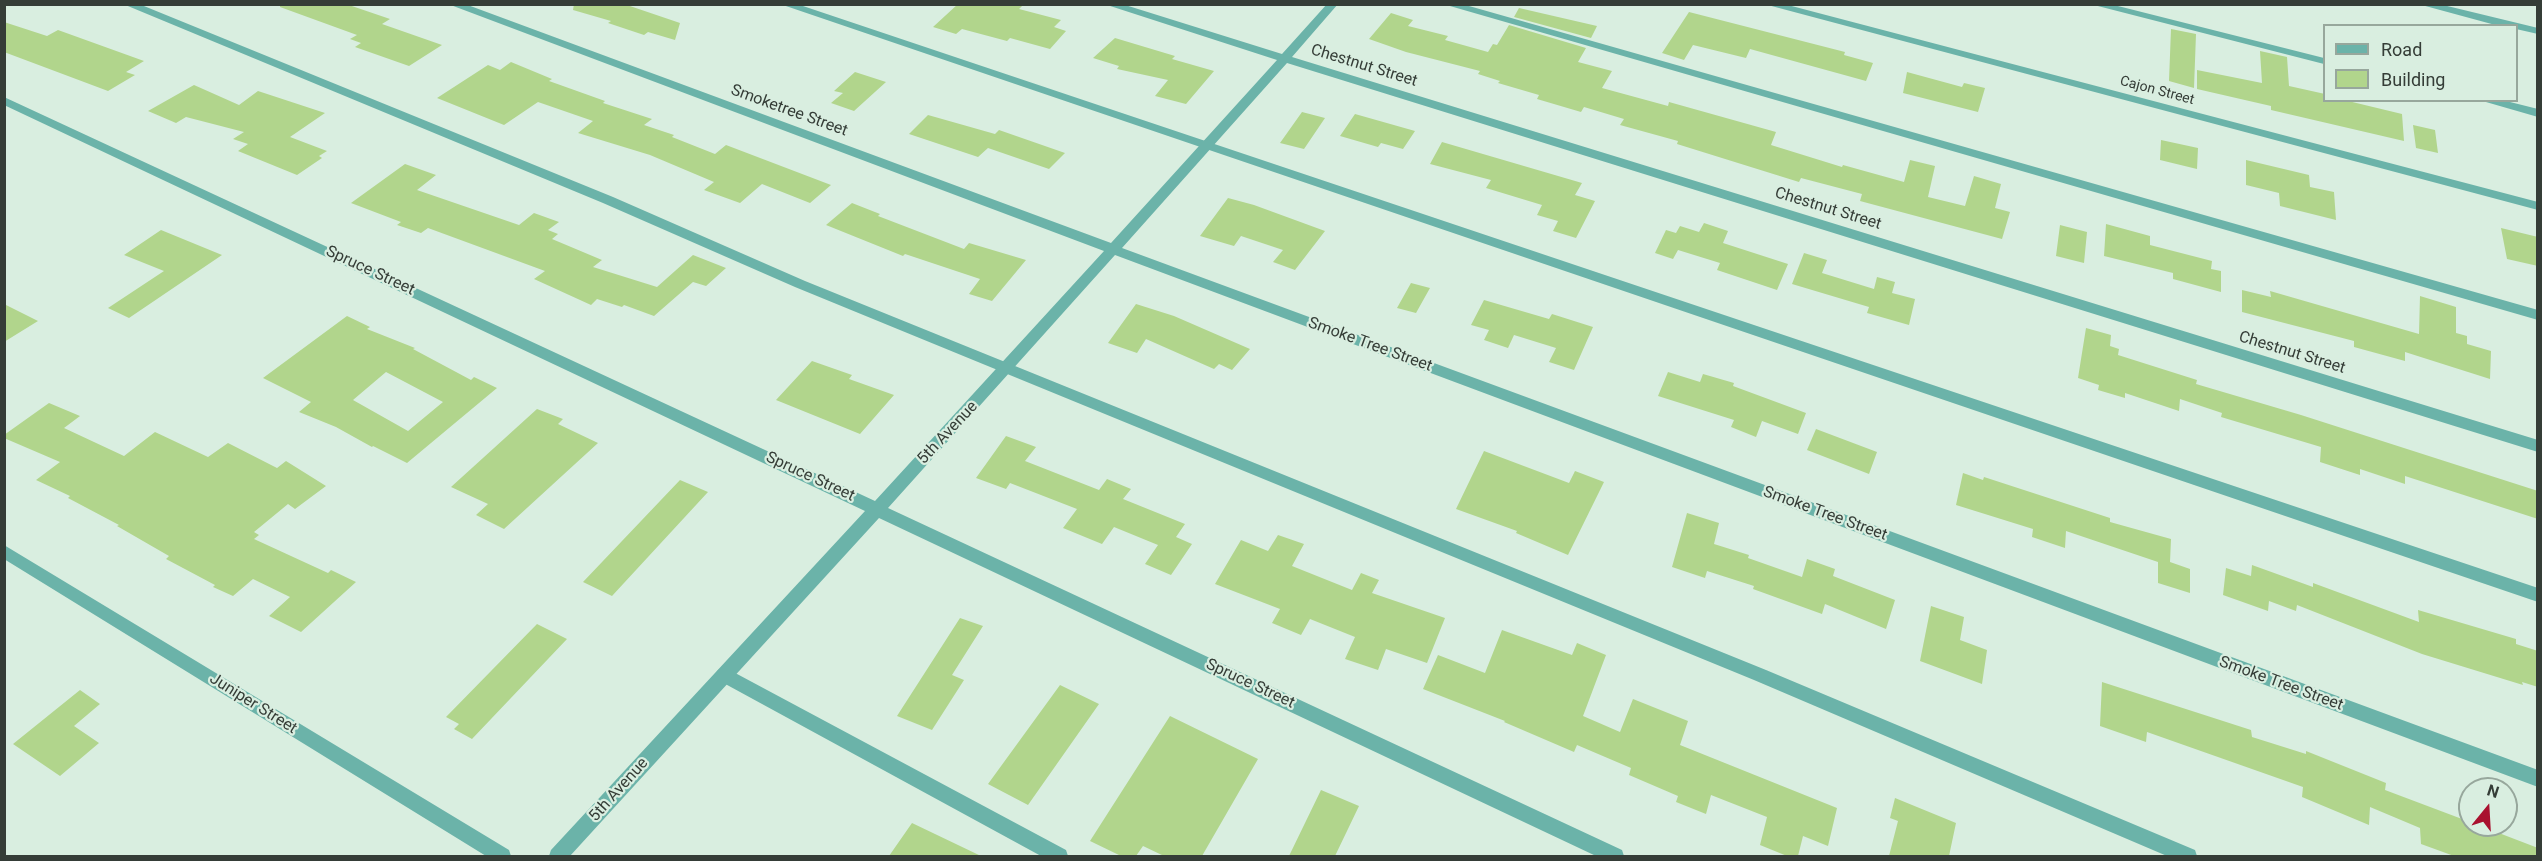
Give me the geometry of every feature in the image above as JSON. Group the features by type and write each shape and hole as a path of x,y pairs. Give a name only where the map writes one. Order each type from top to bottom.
{"street":[{"path":"128,4 608,200 800,284 1760,675 2188,856"},
{"name":"Smoketree Street","path":"453,4 1113,249"},
{"path":"784,4 2538,595"},
{"name":"Chestnut Street","path":"1108,4 2538,446"},
{"name":"5th Avenue","path":"558,856 1008,367 1208,147 1333,4"},
{"path":"1448,4 2538,315"},
{"name":"Cajon Street","path":"1770,4 2538,206"},
{"path":"2095,4 2323,61"},
{"path":"2423,4 2508,24"},
{"path":"2518,26 2538,31"},
{"name":"Spruce Street","path":"4,100 1615,856"},
{"path":"2493,102 2538,113"},
{"name":"Smoke Tree Street","path":"1113,249 2538,779"},
{"name":"Juniper Street","path":"4,551 502,856"},
{"path":"724,675 1059,856"}],"building":[{"path":"280,4 346,4 390,19 382,24 442,45 409,66 355,47 361,43 350,39 357,35 280,7"},
{"path":"574,4 624,4 680,23 675,40 648,32 644,35 608,23 611,21 573,10"},
{"path":"958,4 1024,4 1019,9 1061,20 1054,27 1066,31 1050,49 1010,38 1007,41 962,29 956,34 933,27"},
{"path":"1519,8 1597,26 1591,38 1514,17"},
{"path":"1689,12 1845,52 1844,55 1873,63 1866,81 1750,49 1746,58 1693,45 1684,60 1662,53"},
{"path":"1391,13 1413,20 1408,26 1448,36 1445,40 1488,52 1493,44 1497,45 1509,25 1586,48 1578,62 1612,71 1602,88 1668,106 1669,102 1776,132 1771,145 1842,167 1843,165 1904,182 1910,160 1935,166 1928,197 1965,206 1974,176 2001,184 1995,208 2010,212 2002,239 1860,201 1862,194 1801,178 1799,182 1677,144 1678,141 1620,125 1624,119 1584,107 1581,112 1537,99 1539,95 1498,83 1500,81 1478,74 1480,71 1406,52 1369,39"},
{"path":"4,22 47,36 58,30 144,61 126,72 135,75 108,91 4,52"},
{"path":"2171,29 2196,34 2194,88 2169,81"},
{"path":"1115,38 1175,56 1172,59 1214,71 1186,104 1155,96 1168,80 1117,69 1119,66 1093,58"},
{"path":"2260,51 2287,57 2289,86 2323,94 2323,102 2352,102 2402,114 2404,141 2271,110 2271,106 2197,89 2197,70 2262,83"},
{"path":"511,62 552,79 549,81 605,101 603,103 652,119 644,125 674,135 672,137 715,154 726,145 831,185 810,203 762,184 740,203 704,190 714,182 650,155 578,133 593,121 538,102 504,125 437,98 488,65 500,70"},
{"path":"855,72 886,82 854,111 831,103 843,93 834,91"},
{"path":"1907,72 1962,87 1964,83 1985,88 1978,112 1903,93"},
{"path":"194,85 239,105 258,91 325,113 290,137 327,151 319,156 322,158 297,175 238,151 248,144 233,139 244,132 186,117 176,123 148,111"},
{"path":"1302,112 1325,118 1304,149 1280,143"},
{"path":"1355,114 1415,131 1403,149 1381,143 1378,147 1340,136"},
{"path":"928,115 995,134 999,130 1065,153 1049,169 988,148 978,157 909,134"},
{"path":"2413,125 2435,130 2438,153 2416,148"},
{"path":"2161,140 2198,148 2197,169 2160,160"},
{"path":"1442,142 1582,183 1575,195 1595,201 1576,238 1553,231 1558,221 1537,215 1542,205 1486,188 1491,180 1430,164"},
{"path":"2246,160 2309,175 2310,187 2334,192 2336,220 2280,206 2279,193 2246,185"},
{"path":"405,164 436,175 417,190 519,225 534,213 559,222 548,230 558,234 552,239 602,260 593,267 657,287 693,255 726,268 706,286 693,282 654,316 624,305 622,307 597,299 591,305 534,279 545,271 428,228 421,233 397,225 401,222 351,203"},
{"path":"1228,198 1325,231 1295,270 1273,262 1283,250 1241,236 1234,246 1200,236"},
{"path":"852,203 880,214 878,216 964,249 969,243 1026,260 992,301 969,294 980,279 905,254 903,256 826,225"},
{"path":"1704,223 1728,231 1723,243 1788,264 1777,290 1717,270 1720,263 1678,250 1673,259 1655,253 1666,230 1676,233 1680,226 1699,232"},
{"path":"2106,224 2150,236 2150,245 2212,261 2211,269 2221,271 2221,292 2173,279 2173,273 2104,256"},
{"path":"2060,225 2087,232 2084,263 2056,256"},
{"path":"2501,228 2538,237 2538,266 2507,259"},
{"path":"161,230 222,255 129,318 108,308 164,271 124,255"},
{"path":"1804,253 1827,260 1822,273 1874,289 1877,277 1895,282 1892,293 1915,299 1909,325 1867,313 1869,307 1792,284"},
{"path":"1411,283 1430,288 1416,313 1397,308"},
{"path":"2242,290 2271,297 2270,291 2419,334 2420,296 2456,307 2456,333 2467,336 2467,344 2491,351 2490,379 2405,352 2405,361 2354,347 2354,341 2242,312"},
{"path":"1484,300 1549,319 1552,314 1593,327 1574,370 1549,362 1556,348 1514,335 1508,348 1484,340 1489,330 1471,325"},
{"path":"4,304 38,321 4,342"},
{"path":"1136,304 1174,316 1250,349 1232,370 1219,364 1214,369 1146,339 1137,353 1108,343"},
{"path":"347,316 370,327 367,329 415,348 413,349 471,380 474,377 497,388 407,463 336,427 299,412 311,402 263,378","holes":["386,372 443,402 408,431 353,400"]},
{"path":"2086,328 2111,335 2110,346 2119,349 2118,355 2197,380 2196,384 2538,491 2538,519 2405,476 2405,484 2360,469 2360,475 2320,462 2321,447 2221,417 2222,413 2180,399 2179,411 2125,393 2125,398 2098,390 2099,385 2078,378"},
{"path":"812,361 852,375 849,379 894,395 860,434 776,400"},
{"path":"1668,372 1700,382 1703,374 1734,383 1733,386 1806,413 1798,434 1762,421 1756,437 1731,427 1734,420 1658,396"},
{"path":"49,403 80,416 64,428 124,456 155,432 208,457 228,443 277,468 286,461 326,486 295,509 288,504 254,532 259,535 254,539 328,573 331,570 356,582 301,632 269,616 290,597 253,579 233,596 213,587 215,585 166,559 169,556 117,526 119,525 68,498 70,496 36,480 60,462 4,438 4,435"},
{"path":"537,409 563,419 558,424 598,443 504,529 476,515 488,504 451,487"},
{"path":"1816,429 1877,452 1869,474 1807,450"},
{"path":"1006,436 1036,447 1025,461 1099,490 1107,479 1131,489 1123,499 1185,524 1176,537 1192,544 1171,575 1145,564 1158,545 1114,527 1102,544 1063,528 1077,509 1010,483 1006,489 976,478"},
{"path":"1484,451 1569,483 1575,471 1604,482 1568,555 1516,533 1517,531 1456,509"},
{"path":"1963,473 1983,480 1984,477 2110,518 2110,522 2171,539 2170,562 2190,569 2190,593 2158,583 2158,562 2066,531 2065,548 2032,537 2033,529 1956,505"},
{"path":"680,480 708,492 612,596 583,582"},
{"path":"1687,513 1719,523 1714,544 1749,555 1748,558 1802,577 1807,559 1835,569 1833,576 1895,600 1886,629 1825,604 1822,614 1753,589 1754,586 1707,571 1705,578 1672,567"},
{"path":"1278,535 1304,544 1292,566 1352,590 1361,573 1379,580 1372,593 1445,618 1427,663 1386,649 1378,670 1345,659 1355,637 1310,619 1301,635 1272,623 1280,609 1215,584 1241,540 1268,551"},
{"path":"2252,565 2313,587 2313,583 2419,622 2418,610 2516,639 2516,644 2538,651 2538,687 2522,682 2523,685 2422,654 2297,605 2296,611 2269,601 2268,611 2223,595 2226,568 2251,576"},
{"path":"1931,606 1964,617 1960,640 1987,650 1982,684 1920,661"},
{"path":"960,618 983,626 952,675 964,680 932,730 897,716"},
{"path":"537,624 567,639 472,739 454,729 459,724 446,717"},
{"path":"1502,630 1572,655 1577,643 1606,655 1583,716 1620,732 1633,699 1688,721 1680,745 1837,808 1828,846 1803,836 1798,856 1787,856 1760,845 1767,817 1711,795 1706,814 1676,802 1678,796 1629,775 1631,768 1577,745 1574,752 1505,721 1423,689 1438,655 1485,673"},
{"path":"2102,682 2251,730 2252,737 2306,754 2306,751 2386,783 2385,790 2458,817 2458,837 2509,837 2538,848 2538,856 2454,856 2421,844 2420,828 2370,807 2369,825 2302,797 2303,787 2147,732 2146,742 2100,726"},
{"path":"1060,685 1099,704 1028,805 988,784"},
{"path":"80,690 100,704 74,726 99,743 60,776 13,744"},
{"path":"1170,716 1258,759 1202,856 1164,856 1143,846 1136,856 1121,856 1090,841"},
{"path":"1321,790 1359,806 1335,856 1289,856"},
{"path":"1895,798 1956,823 1949,856 1889,856 1898,821 1890,818"},
{"path":"912,823 981,856 889,856"}]}
